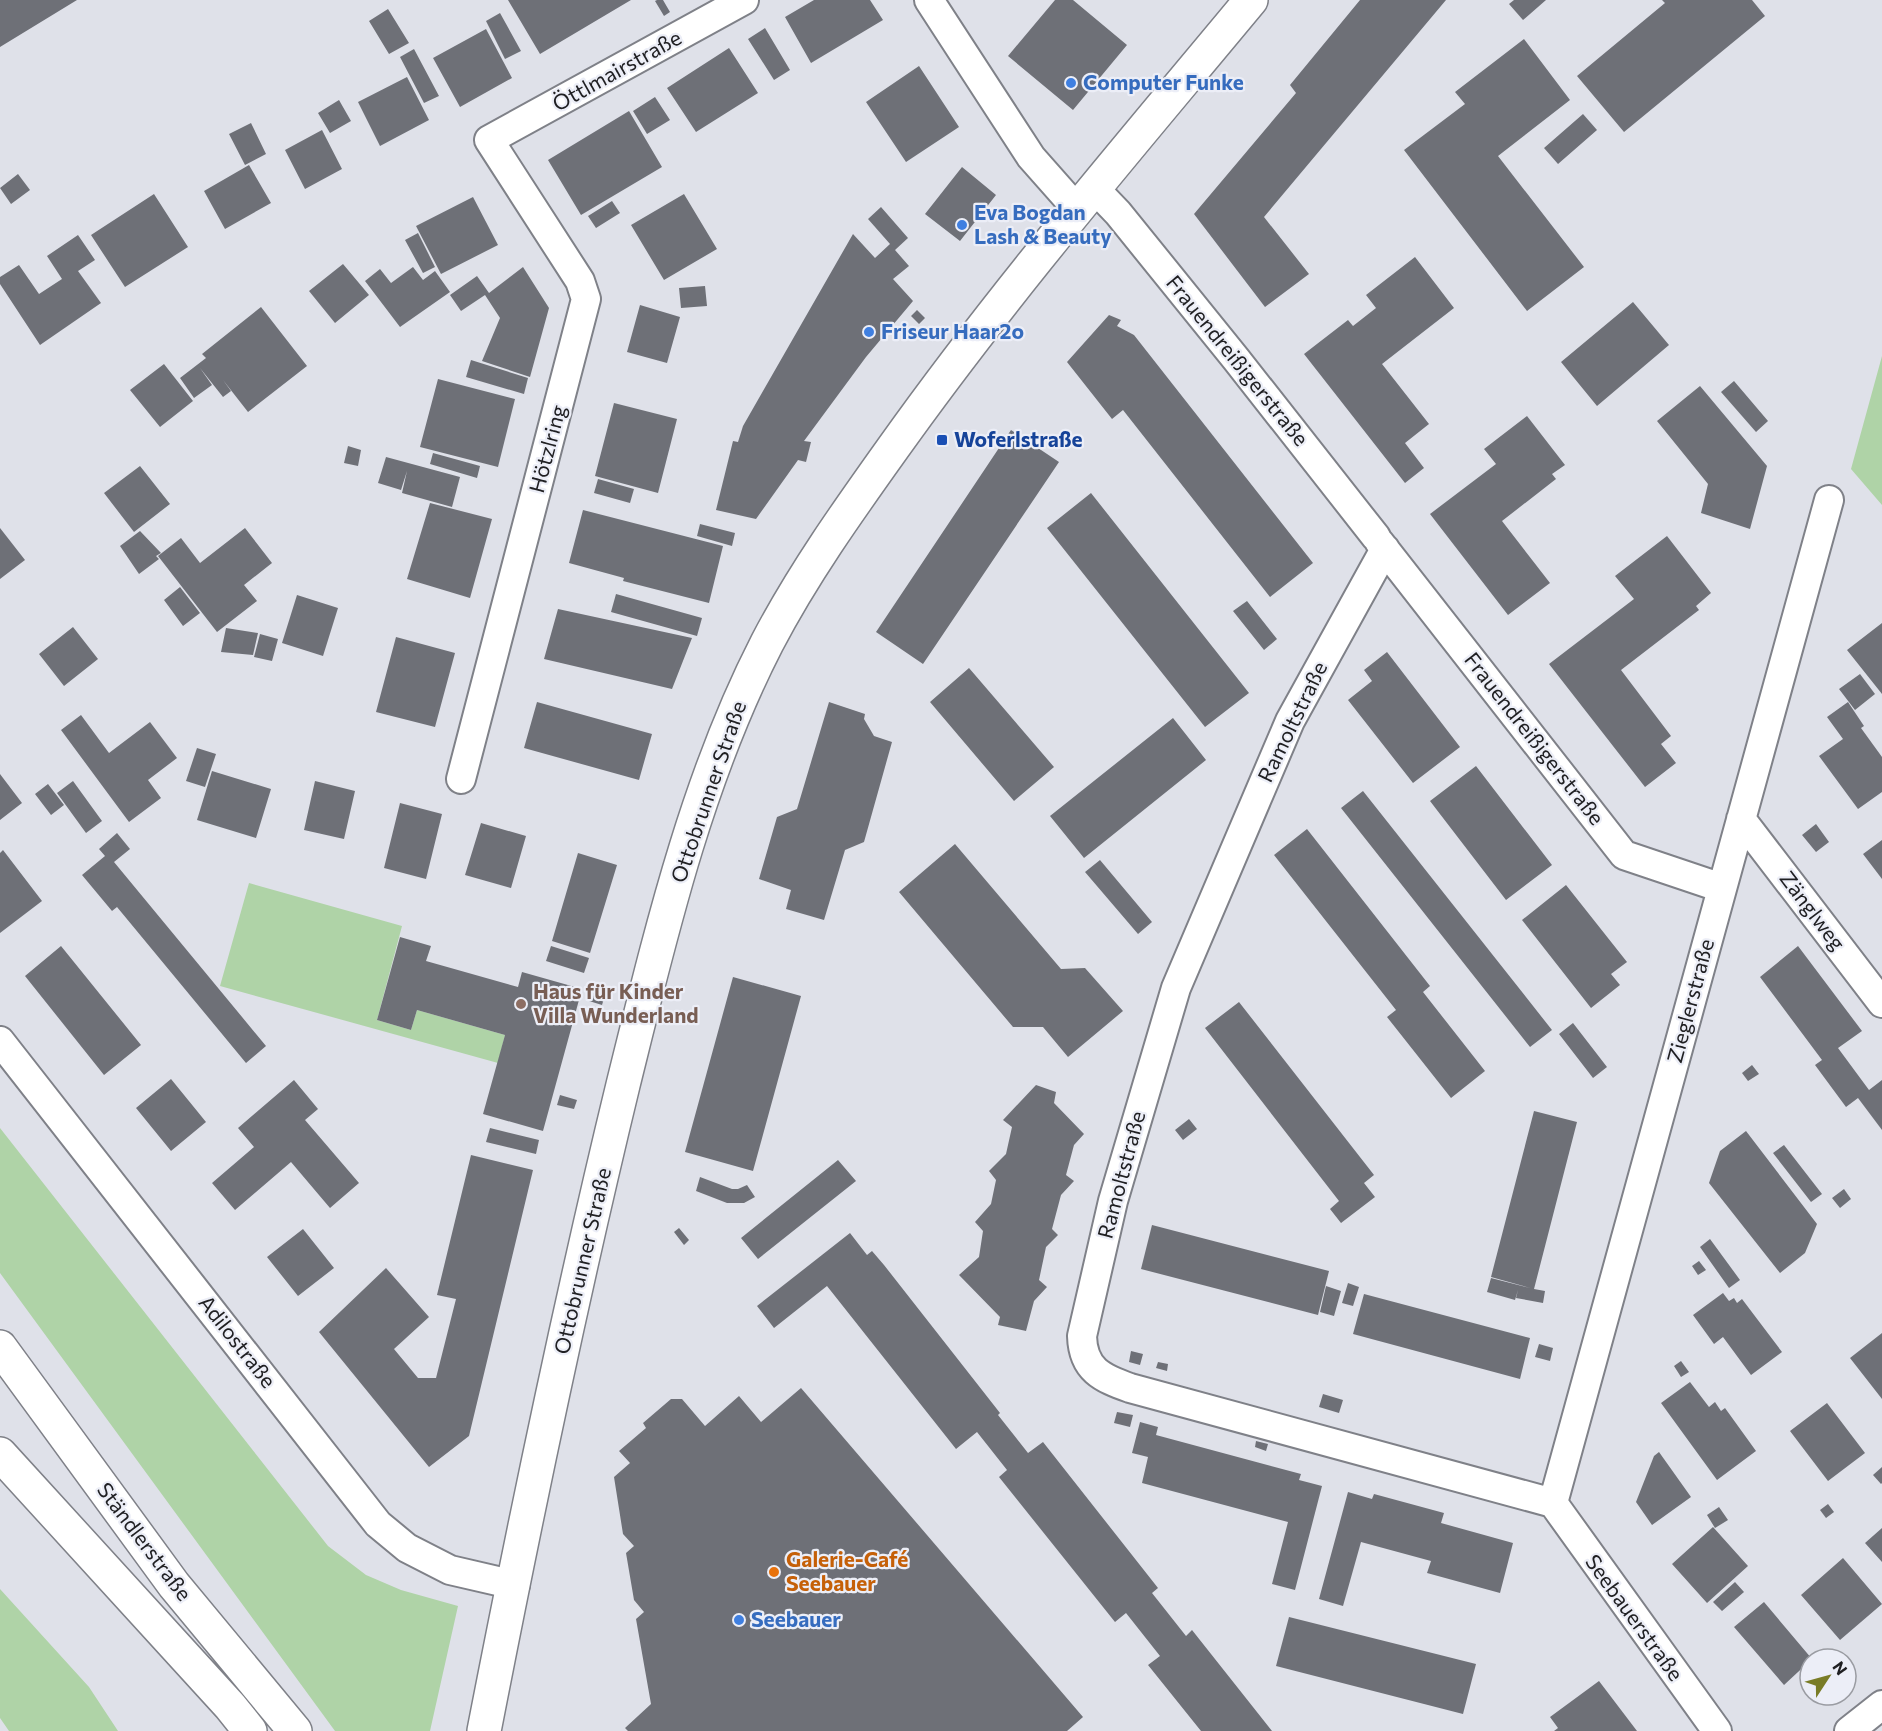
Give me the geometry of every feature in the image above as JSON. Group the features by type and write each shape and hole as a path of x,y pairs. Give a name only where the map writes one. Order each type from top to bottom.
{"main road":[{"name":"Ottobrunner Straße","path":"484,1731 602,1174 649,980 689,840 728,725 781,620 856,499 937,385 1086,198 1251,0"},
{"name":"Ständlerstraße","path":"0,1347 174,1585 295,1731"},
{"name":"Ständlerstraße","path":"0,1454 215,1688 250,1731"}],"street":[{"name":"Öttlmairstraße","path":"489,140 744,0"},
{"path":"929,0 1031,157 1086,198"},
{"name":"Hötzlring","path":"461,779 586,299 580,281 489,140"},
{"name":"Frauendreißigerstraße","path":"1086,198 1118,213 1236,359 1624,855 1722,888"},
{"name":"Zieglerstraße","path":"1553,1503 1829,500"},
{"name":"Ramoltstraße","path":"1380,543 1290,721 1176,988 1113,1201 1082,1336 1082,1347 1090,1368 1099,1376 1130,1388 1553,1503"},
{"name":"Zänglweg","path":"1741,819 1882,1003"},
{"name":"Adilostraße","path":"0,1041 378,1524 407,1548 450,1569 515,1585"},
{"name":"Seebauerstraße","path":"1553,1503 1717,1731"},
{"path":"1849,1731 1882,1705"}],"green space":[{"path":"1882,356 1882,505 1851,469"},
{"path":"249,883 402,926 377,1020 411,1030 417,1010 505,1035 498,1063 220,986"},
{"path":"0,1128 328,1546 366,1575 401,1590 458,1606 430,1731 335,1731 0,1273"},
{"path":"0,1589 89,1687 118,1731 9,1731 0,1718"}],"building":[{"path":"0,0 77,0 0,47"},
{"path":"508,0 631,0 540,54"},
{"path":"663,0 670,12 664,16 655,1"},
{"path":"814,0 870,0 883,20 811,63 785,17"},
{"path":"1055,0 1073,0 1127,45 1073,110 1008,56"},
{"path":"1360,0 1446,0 1264,217 1309,274 1265,307 1194,214 1296,93 1290,85"},
{"path":"1514,0 1546,0 1523,20 1509,4"},
{"path":"1662,0 1752,0 1765,16 1624,132 1577,76 1665,3"},
{"path":"388,9 409,43 389,54 369,21"},
{"path":"500,13 521,51 505,59 486,21"},
{"path":"765,28 790,70 774,80 748,39"},
{"path":"486,29 512,78 460,107 433,58"},
{"path":"1524,39 1570,100 1498,156 1584,267 1527,311 1404,150 1465,104 1455,92"},
{"path":"729,48 758,93 696,132 667,88"},
{"path":"414,49 439,96 424,103 400,57"},
{"path":"919,66 959,127 906,162 866,102"},
{"path":"407,77 429,120 380,146 358,102"},
{"path":"655,97 670,120 647,134 633,111"},
{"path":"339,100 351,121 330,133 318,113"},
{"path":"629,111 662,167 581,215 548,160"},
{"path":"1583,114 1597,130 1558,164 1544,148"},
{"path":"251,123 266,154 245,165 229,134"},
{"path":"322,130 342,169 305,189 285,150"},
{"path":"249,165 271,203 225,229 204,191"},
{"path":"962,167 996,195 960,241 925,214"},
{"path":"18,174 30,190 11,204 0,188"},
{"path":"154,194 188,247 125,287 91,235"},
{"path":"684,194 717,249 664,280 631,225"},
{"path":"473,197 498,245 441,274 416,226"},
{"path":"612,201 620,213 596,228 588,216"},
{"path":"881,207 908,238 895,250 909,266 893,279 913,301 866,357 804,441 811,442 806,462 798,460 756,519 716,510 733,441 738,442 743,426 853,234 875,258 890,244 868,219"},
{"path":"418,233 435,267 423,273 405,240"},
{"path":"78,235 95,260 78,271 101,303 40,345 0,284 0,277 19,265 39,294 62,279 47,256"},
{"path":"1415,257 1454,308 1382,364 1429,424 1405,443 1424,468 1405,483 1304,354 1348,320 1353,326 1376,308 1366,295"},
{"path":"343,264 369,295 335,323 309,291"},
{"path":"413,267 423,280 435,271 450,292 400,327 365,281 380,269 391,283"},
{"path":"523,267 549,308 530,377 482,361 500,318 485,295 461,311 450,295 477,276 489,293"},
{"path":"705,286 707,306 681,308 679,288"},
{"path":"1633,302 1669,345 1597,406 1561,362"},
{"path":"640,305 680,317 667,363 627,352"},
{"path":"261,307 307,366 248,412 223,380 231,391 223,397 200,368 212,385 194,398 180,378 206,358 202,354"},
{"path":"917,310 925,318 919,324 911,316"},
{"path":"1109,315 1121,320 1117,326 1134,335 1313,563 1270,597 1123,410 1112,419 1067,362"},
{"path":"471,360 528,378 524,394 466,377"},
{"path":"164,364 193,401 160,427 130,390"},
{"path":"438,379 515,399 498,467 420,447"},
{"path":"1734,381 1768,421 1756,432 1721,392"},
{"path":"1700,386 1767,466 1750,529 1701,513 1708,484 1657,421"},
{"path":"614,403 677,419 658,493 595,476"},
{"path":"1527,416 1565,465 1552,474 1556,479 1502,521 1550,583 1508,615 1430,514 1496,464 1484,449"},
{"path":"1011,430 1059,462 923,664 876,632"},
{"path":"348,446 361,450 358,466 344,463"},
{"path":"433,453 480,466 477,478 430,464"},
{"path":"386,457 460,477 452,507 402,493 407,471 401,490 378,483"},
{"path":"140,466 170,504 134,532 104,493"},
{"path":"598,479 634,489 630,503 594,493"},
{"path":"1091,493 1249,693 1205,727 1047,528"},
{"path":"430,503 492,519 470,598 407,579"},
{"path":"583,510 723,546 709,603 623,581 624,578 569,563"},
{"path":"700,524 735,533 732,546 697,536"},
{"path":"0,528 25,560 0,579"},
{"path":"245,528 272,563 244,585 257,601 217,632 158,556 181,538 200,563"},
{"path":"140,531 161,553 156,556 159,559 139,574 120,546"},
{"path":"1667,536 1711,593 1696,606 1699,610 1621,670 1671,736 1661,744 1676,763 1645,787 1549,664 1634,599 1615,576"},
{"path":"180,587 200,613 183,626 164,600"},
{"path":"616,594 702,618 697,636 611,612"},
{"path":"297,595 338,608 323,656 282,643"},
{"path":"1247,601 1277,639 1264,650 1233,611"},
{"path":"558,609 692,638 672,689 544,659"},
{"path":"1882,623 1882,694 1847,650"},
{"path":"73,627 98,659 64,686 39,654"},
{"path":"226,628 258,633 253,655 221,652"},
{"path":"260,634 278,639 272,661 254,657"},
{"path":"396,637 455,653 435,727 376,712"},
{"path":"1387,652 1460,747 1413,783 1348,700 1372,681 1364,670"},
{"path":"969,668 1054,767 1014,801 930,702"},
{"path":"1860,674 1875,694 1855,710 1839,689"},
{"path":"537,702 652,734 639,780 524,748"},
{"path":"829,702 865,714 864,719 874,736 892,742 864,842 845,850 824,920 786,909 791,890 759,879 777,817 797,809"},
{"path":"1848,702 1864,726 1861,728 1882,757 1882,792 1858,809 1819,756 1843,739 1827,717"},
{"path":"81,715 109,753 150,722 177,758 148,780 161,798 129,822 61,730"},
{"path":"1173,718 1206,760 1084,858 1050,816"},
{"path":"197,748 216,754 205,787 186,781"},
{"path":"1476,766 1552,865 1506,900 1430,801"},
{"path":"212,771 271,789 256,838 197,820"},
{"path":"0,774 22,803 0,820"},
{"path":"73,781 102,821 86,833 57,793"},
{"path":"315,781 355,791 344,839 304,830"},
{"path":"48,784 64,805 51,815 35,794"},
{"path":"1363,791 1552,1030 1530,1047 1341,808"},
{"path":"400,803 442,814 426,879 384,868"},
{"path":"481,823 526,836 511,888 465,875"},
{"path":"1816,824 1829,842 1816,852 1802,835"},
{"path":"1307,829 1430,986 1423,992 1485,1071 1451,1098 1387,1017 1396,1010 1274,855"},
{"path":"117,833 130,849 114,862 266,1046 246,1063 117,907 112,911 82,875 105,856 99,849"},
{"path":"1882,840 1882,879 1863,854"},
{"path":"955,844 1061,969 1085,968 1123,1011 1068,1057 1043,1027 1013,1027 899,892"},
{"path":"3,850 42,901 0,933 0,853"},
{"path":"578,853 617,865 590,953 552,941"},
{"path":"1100,860 1152,922 1138,934 1085,872"},
{"path":"1566,885 1627,962 1611,974 1620,985 1591,1008 1522,920"},
{"path":"400,937 431,946 426,961 518,987 522,972 582,989 543,1131 483,1114 505,1035 417,1010 411,1030 377,1020"},
{"path":"61,946 141,1045 104,1075 25,976"},
{"path":"551,946 589,958 584,973 546,961"},
{"path":"1798,946 1862,1031 1838,1048 1869,1090 1882,1080 1882,1130 1858,1098 1846,1107 1815,1065 1822,1060 1760,977"},
{"path":"733,977 801,996 753,1171 685,1152"},
{"path":"592,988 606,992 602,1005 589,1001"},
{"path":"1239,1002 1374,1175 1364,1183 1375,1197 1341,1223 1330,1209 1339,1201 1205,1028"},
{"path":"1573,1023 1607,1067 1593,1078 1559,1034"},
{"path":"1752,1065 1759,1074 1748,1081 1742,1073"},
{"path":"171,1079 206,1122 171,1151 136,1108"},
{"path":"294,1080 318,1109 305,1120 359,1183 330,1208 291,1162 235,1210 212,1183 254,1147 238,1128"},
{"path":"1036,1085 1056,1092 1054,1103 1084,1134 1074,1145 1066,1175 1074,1181 1061,1195 1052,1229 1058,1235 1046,1247 1039,1280 1047,1287 1034,1301 1026,1331 998,1325 1000,1317 959,1275 979,1257 983,1231 975,1222 991,1204 996,1180 989,1171 1006,1154 1012,1127 1003,1120"},
{"path":"560,1095 577,1100 574,1109 557,1105"},
{"path":"1534,1111 1577,1122 1534,1289 1545,1291 1543,1303 1516,1298 1518,1290 1515,1300 1487,1292 1491,1278 1530,1288 1491,1277"},
{"path":"1189,1119 1197,1129 1183,1140 1175,1130"},
{"path":"490,1128 539,1140 536,1154 486,1142"},
{"path":"1746,1131 1817,1224 1805,1253 1780,1273 1709,1183 1720,1151"},
{"path":"1784,1145 1822,1194 1811,1202 1773,1153"},
{"path":"471,1155 533,1170 469,1436 429,1467 319,1332 386,1268 429,1317 394,1349 418,1378 436,1378 456,1299 437,1295"},
{"path":"838,1160 856,1181 758,1259 741,1238"},
{"path":"700,1177 732,1189 747,1185 755,1197 744,1203 727,1203 696,1191"},
{"path":"1844,1189 1851,1199 1840,1208 1832,1198"},
{"path":"1152,1225 1329,1271 1318,1315 1141,1269"},
{"path":"679,1228 689,1240 684,1245 674,1232"},
{"path":"303,1229 334,1268 298,1296 267,1257"},
{"path":"850,1233 867,1255 872,1251 884,1265 1000,1413 998,1415 1028,1453 1043,1442 1158,1588 1152,1593 1186,1636 1192,1630 1272,1731 1201,1731 1148,1665 1160,1656 1126,1613 1115,1622 999,1477 1007,1470 977,1432 956,1449 827,1286 774,1328 757,1306"},
{"path":"1710,1239 1740,1280 1729,1288 1700,1247"},
{"path":"1699,1261 1706,1270 1698,1275 1692,1266"},
{"path":"1348,1283 1359,1287 1353,1306 1342,1303"},
{"path":"1326,1286 1341,1291 1334,1316 1320,1312"},
{"path":"1723,1293 1729,1301 1734,1298 1737,1303 1742,1299 1782,1352 1751,1375 1723,1337 1714,1344 1693,1315"},
{"path":"1364,1294 1530,1338 1520,1379 1353,1334"},
{"path":"1882,1333 1882,1399 1850,1358"},
{"path":"1539,1344 1553,1348 1550,1361 1535,1357"},
{"path":"1131,1351 1143,1354 1140,1365 1129,1362"},
{"path":"1681,1361 1689,1372 1681,1377 1674,1366"},
{"path":"1158,1362 1168,1364 1167,1371 1156,1368"},
{"path":"1690,1382 1709,1407 1715,1402 1721,1411 1725,1408 1756,1451 1717,1480 1661,1403"},
{"path":"801,1388 1083,1717 1067,1731 628,1731 625,1728 651,1704 636,1619 644,1612 634,1600 626,1553 634,1546 623,1534 614,1477 630,1463 619,1451 646,1428 643,1423 671,1399 682,1399 705,1426 739,1396 761,1422"},
{"path":"1323,1394 1343,1400 1339,1413 1319,1407"},
{"path":"1827,1403 1865,1453 1828,1481 1790,1431"},
{"path":"1117,1412 1133,1415 1130,1427 1114,1423"},
{"path":"1140,1422 1158,1427 1156,1435 1301,1474 1299,1480 1322,1486 1295,1590 1272,1584 1288,1522 1142,1483 1148,1457 1132,1453"},
{"path":"1256,1441 1268,1444 1266,1451 1255,1447"},
{"path":"1659,1452 1691,1497 1652,1525 1636,1502 1654,1456"},
{"path":"1882,1467 1882,1483 1881,1484 1873,1475"},
{"path":"1348,1492 1372,1499 1374,1494 1444,1513 1441,1523 1513,1543 1500,1593 1427,1573 1431,1561 1361,1542 1343,1606 1319,1599"},
{"path":"1828,1504 1834,1512 1826,1518 1820,1510"},
{"path":"1719,1507 1728,1520 1715,1528 1707,1515"},
{"path":"1713,1527 1748,1566 1707,1603 1672,1564"},
{"path":"1882,1528 1882,1562 1865,1543"},
{"path":"1843,1558 1882,1604 1840,1640 1801,1595"},
{"path":"1735,1582 1744,1592 1722,1611 1713,1602"},
{"path":"1764,1602 1802,1647 1798,1647 1798,1672 1784,1685 1734,1627"},
{"path":"1289,1617 1476,1664 1463,1714 1276,1666"},
{"path":"1599,1681 1637,1731 1554,1731 1558,1728 1550,1717"}],"place":[{"name":"Computer Funke","path":"1071,83"},
{"name":"Eva Bogdan Lash & Beauty","path":"962,225"},
{"name":"Friseur Haar2o","path":"869,332"},
{"name":"Woferlstraße","path":"942,440"},
{"name":"Haus für Kinder Villa Wunderland","path":"521,1004"},
{"name":"Galerie-Café Seebauer","path":"774,1572"},
{"name":"Seebauer","path":"739,1620"}]}
